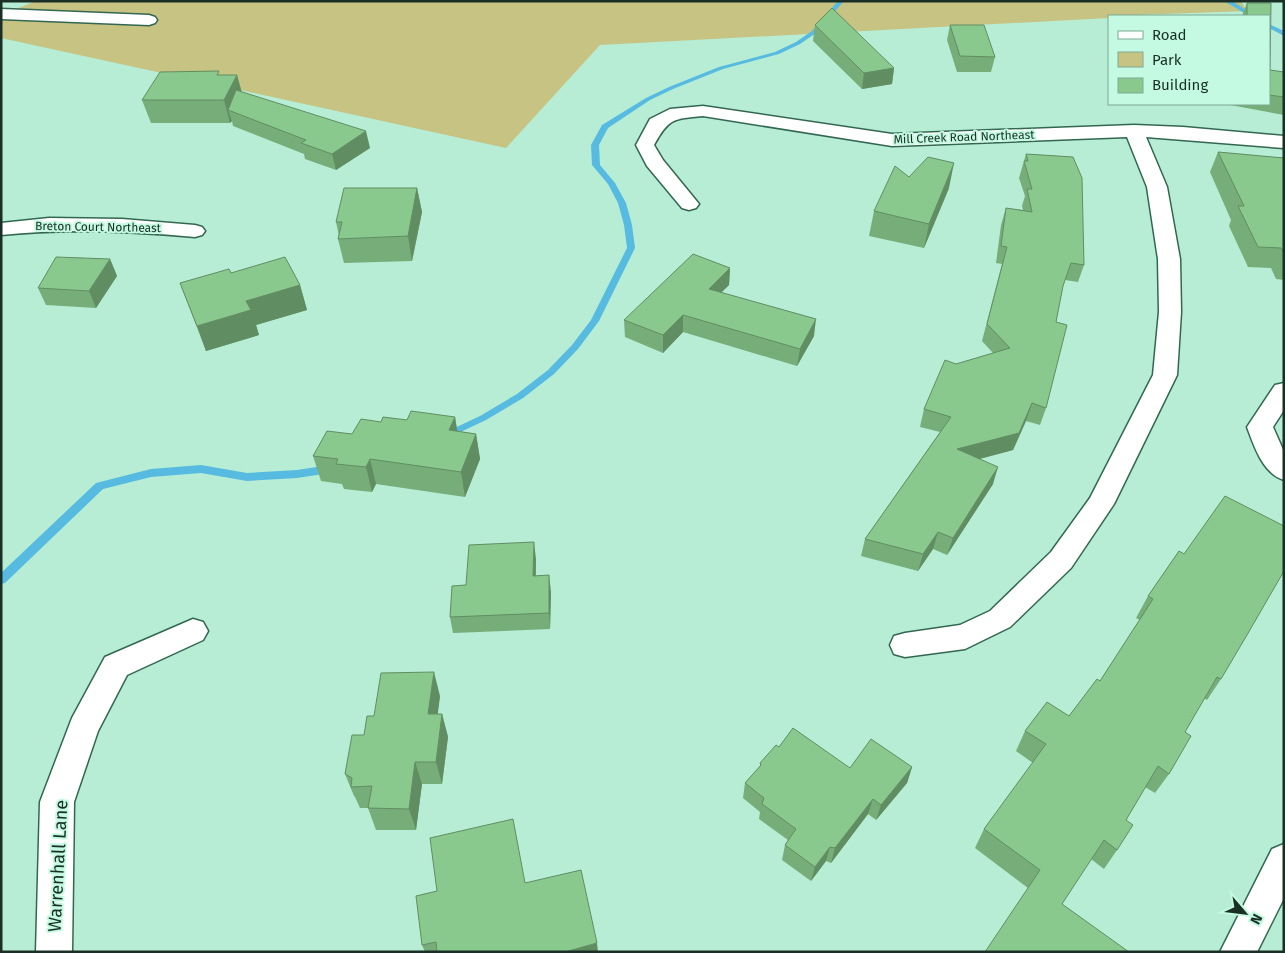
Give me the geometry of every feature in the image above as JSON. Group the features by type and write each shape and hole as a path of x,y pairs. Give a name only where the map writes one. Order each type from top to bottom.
{"street":[{"path":"1,14 149,20"},
{"name":"Mill Creek Road Northeast","path":"689,204 654,162 645,145 657,122 676,112 703,111 892,140 1134,131 1183,132 1284,142"},
{"path":"905,645 964,637 1000,619 1061,560 1101,504 1165,375 1170,312 1169,259 1157,187 1134,131"},
{"name":"Breton Court Northeast","path":"1,229 65,224 121,225 195,231"},
{"path":"1284,391 1260,427 1268,450 1284,471"},
{"name":"Warrenhall Lane","path":"54,952 57,802 83,728 116,666 193,631"},
{"path":"1238,952 1284,861"}],"green space":[{"path":"36,1 1241,1 1247,11 1108,15 1108,18 600,45 506,148 1,38 1,15"}],"building":[{"path":"1247,3 1271,3 1270,70 1270,15 1247,15"},
{"path":"832,8 894,68 864,73 815,25"},
{"path":"950,25 984,25 995,57 960,56"},
{"path":"1270,70 1284,72 1284,97 1270,95"},
{"path":"219,71 217,75 237,75 224,100 142,100 160,72"},
{"path":"236,90 366,131 332,154 301,143 306,140 228,110"},
{"path":"1218,152 1284,158 1284,253 1281,248 1258,247 1238,206 1244,206"},
{"path":"1026,154 1073,157 1082,178 1084,265 1071,263 1063,286 1056,322 1067,325 1046,408 1032,403 1019,433 957,449 998,467 953,538 938,532 923,554 865,539 951,417 924,409 945,360 956,364 1010,348 987,324 1007,247 1001,246 1006,208 1032,212 1027,189 1032,189 1024,161 1028,161"},
{"path":"928,157 954,163 929,224 874,211 895,166 909,177"},
{"path":"344,188 417,188 408,236 338,239 342,222 336,222"},
{"path":"693,254 730,268 709,289 816,319 800,349 683,315 663,335 624,320"},
{"path":"56,257 110,259 89,291 38,288"},
{"path":"285,257 300,285 246,301 251,310 197,326 180,283 229,269 231,273"},
{"path":"411,411 455,417 449,430 476,434 461,472 370,459 366,467 336,464 338,459 313,456 327,431 352,434 361,419 381,422 383,417 407,420"},
{"path":"1225,496 1284,526 1284,571 1221,679 1217,677 1185,732 1191,736 1169,774 1158,766 1126,820 1133,825 1117,850 1104,840 1062,904 1129,952 985,952 1040,870 984,829 1046,744 1025,731 1047,702 1069,716 1097,679 1100,681 1153,599 1148,596 1179,551 1184,554"},
{"path":"534,542 533,576 549,575 549,613 450,617 452,586 466,585 469,545"},
{"path":"434,672 428,714 442,714 436,762 415,762 409,809 368,808 372,786 351,787 352,778 345,774 352,735 364,735 367,716 374,716 381,673"},
{"path":"793,728 850,768 871,739 912,767 881,805 873,799 835,848 830,847 815,867 785,845 796,829 762,804 764,798 745,783 776,745 779,747"},
{"path":"513,819 525,883 581,870 597,943 565,952 437,952 436,942 422,945 416,896 437,891 430,838"}],"waterway":[{"path":"447,435 483,418 520,396 551,372 575,347 595,321 631,248 628,225 622,203 611,183 596,165 595,145 605,127 648,99 671,88 721,68 777,53 798,43 814,32 841,1"},
{"path":"1227,1 1251,15"},
{"path":"1270,27 1284,34"},
{"path":"1,580 100,486 151,473 201,469 247,477 297,474 330,469"}]}
